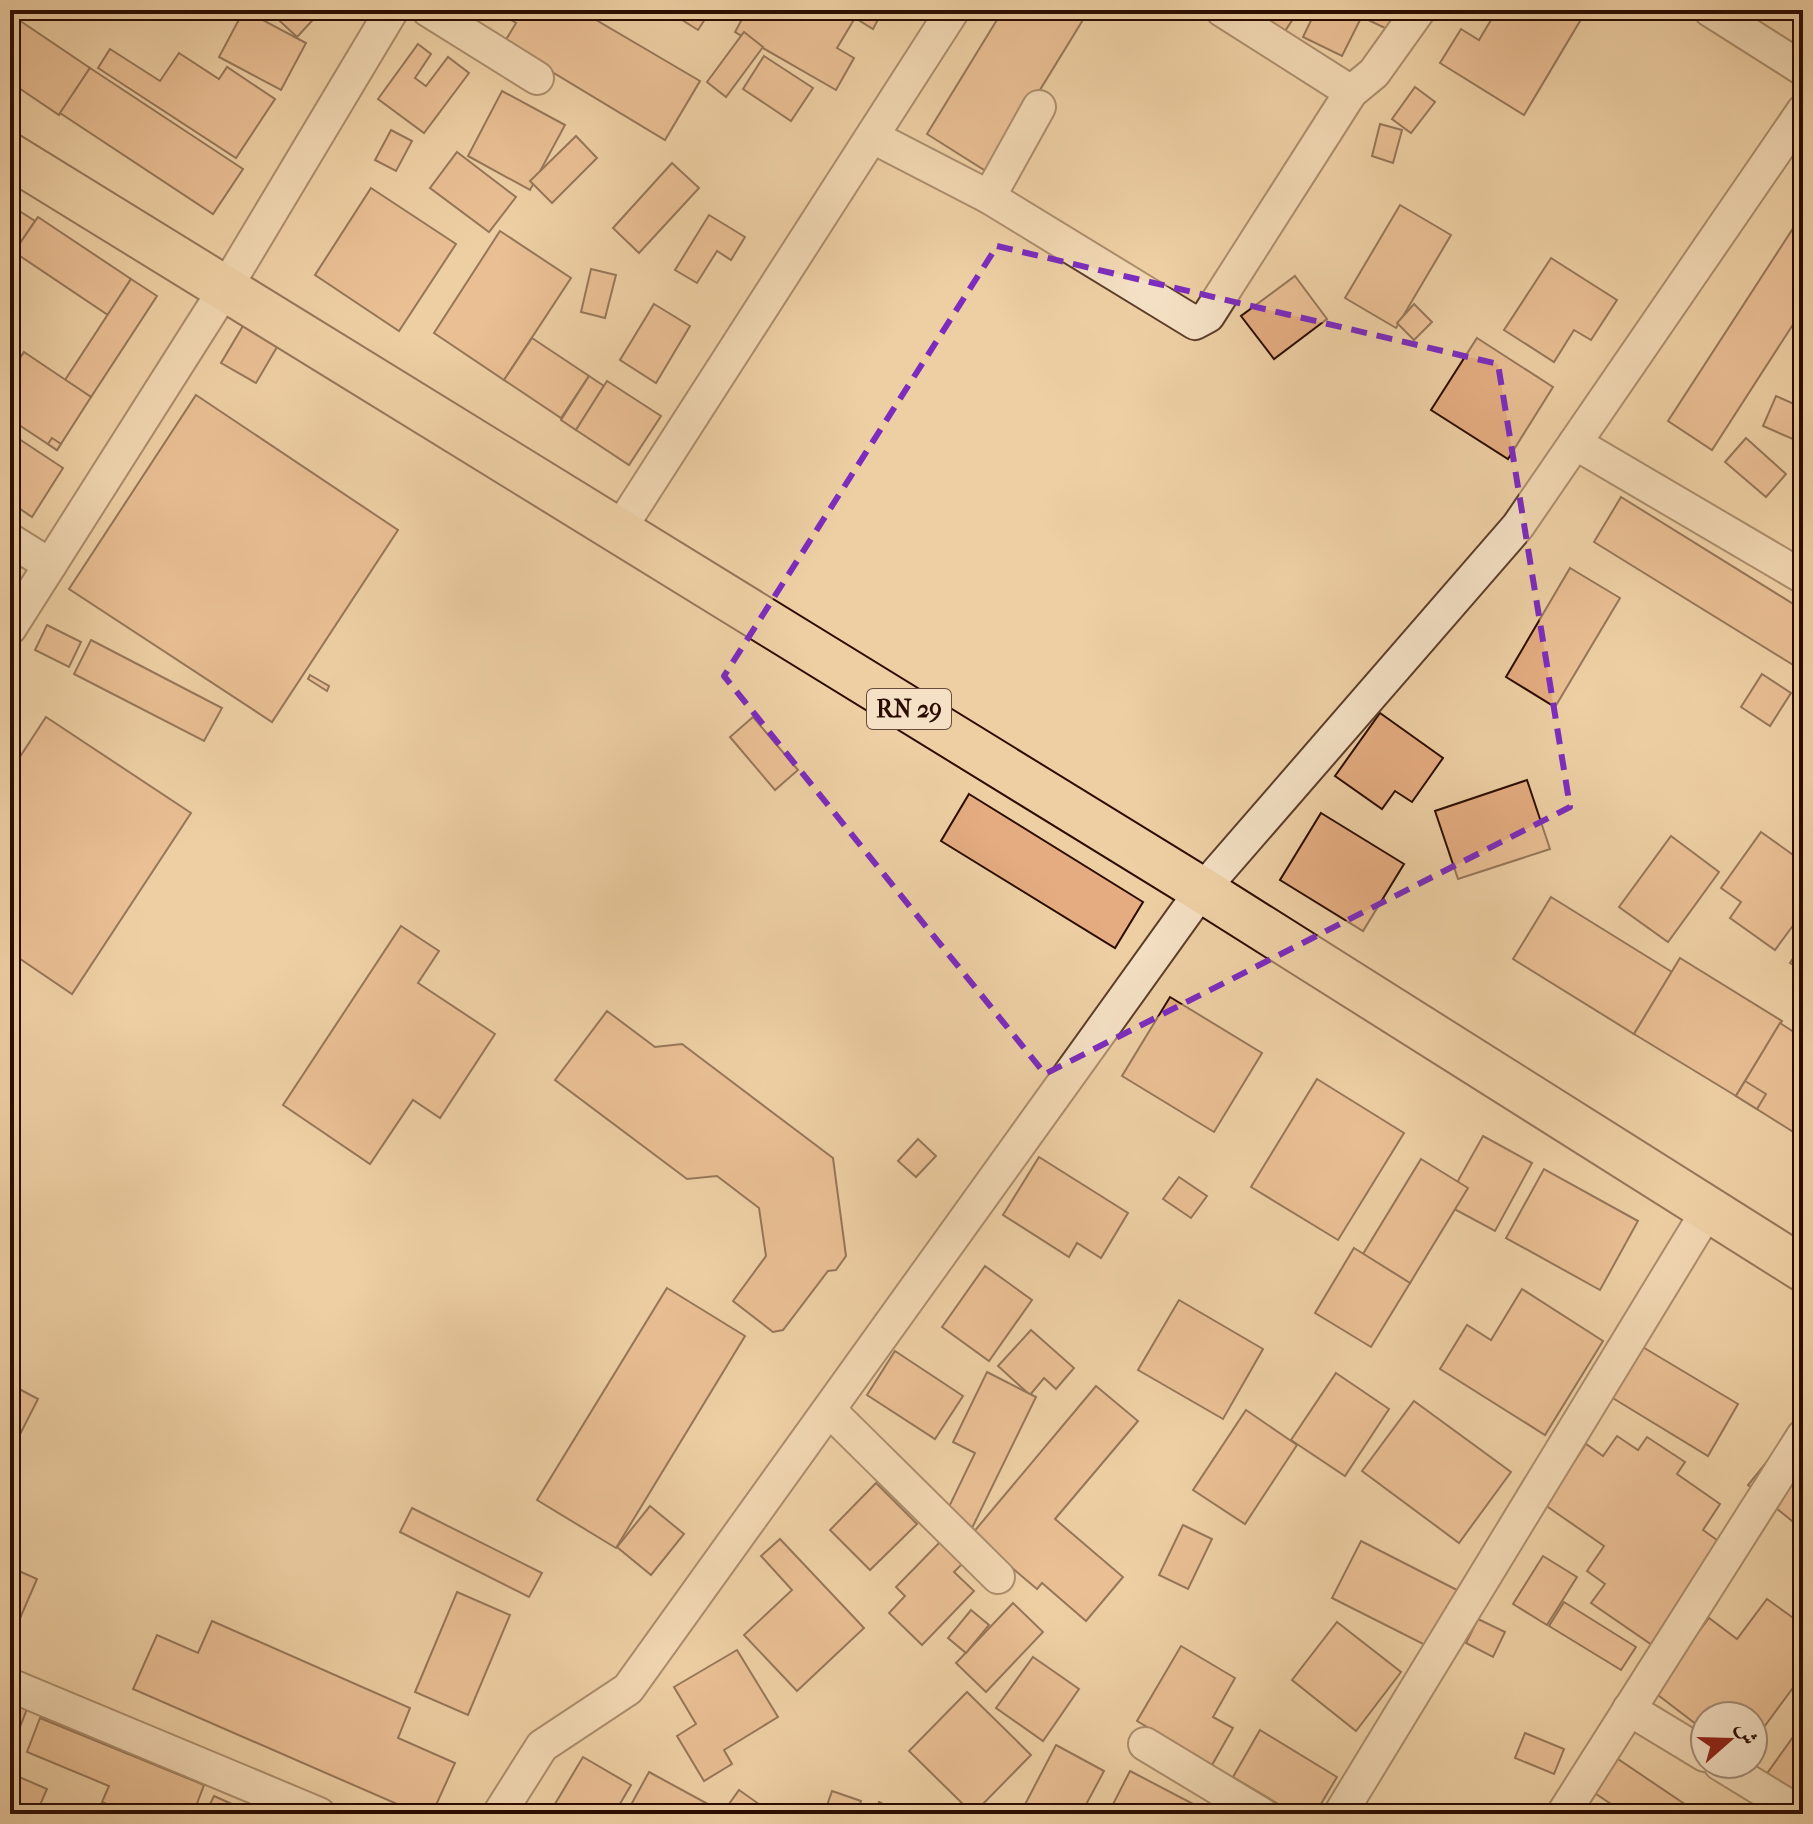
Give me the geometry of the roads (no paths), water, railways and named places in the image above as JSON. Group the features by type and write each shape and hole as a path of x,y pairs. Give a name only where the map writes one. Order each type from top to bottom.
{"main road":[{"name":"RN 29","path":"10,156 1202,890 1803,1269"}],"street":[{"path":"10,628 225,289 392,10"},
{"path":"428,10 537,78"},
{"path":"619,530 953,10"},
{"path":"1222,10 1351,92"},
{"path":"873,137 989,197 1195,323 1208,316 1351,92 1374,73 1419,10"},
{"path":"1710,10 1803,69"},
{"path":"989,197 1039,107"},
{"path":"499,1814 542,1746 628,1689 1202,890 1518,526 1803,111"},
{"path":"1575,443 1803,577"},
{"path":"10,540 50,565"},
{"path":"1340,1814 1708,1210"},
{"path":"829,1410 998,1577"},
{"path":"1563,1814 1803,1436"},
{"path":"10,1685 319,1814"},
{"path":"1629,1709 1689,1745"},
{"path":"1145,1744 1261,1814"},
{"path":"1746,1780 1802,1814"}]}
